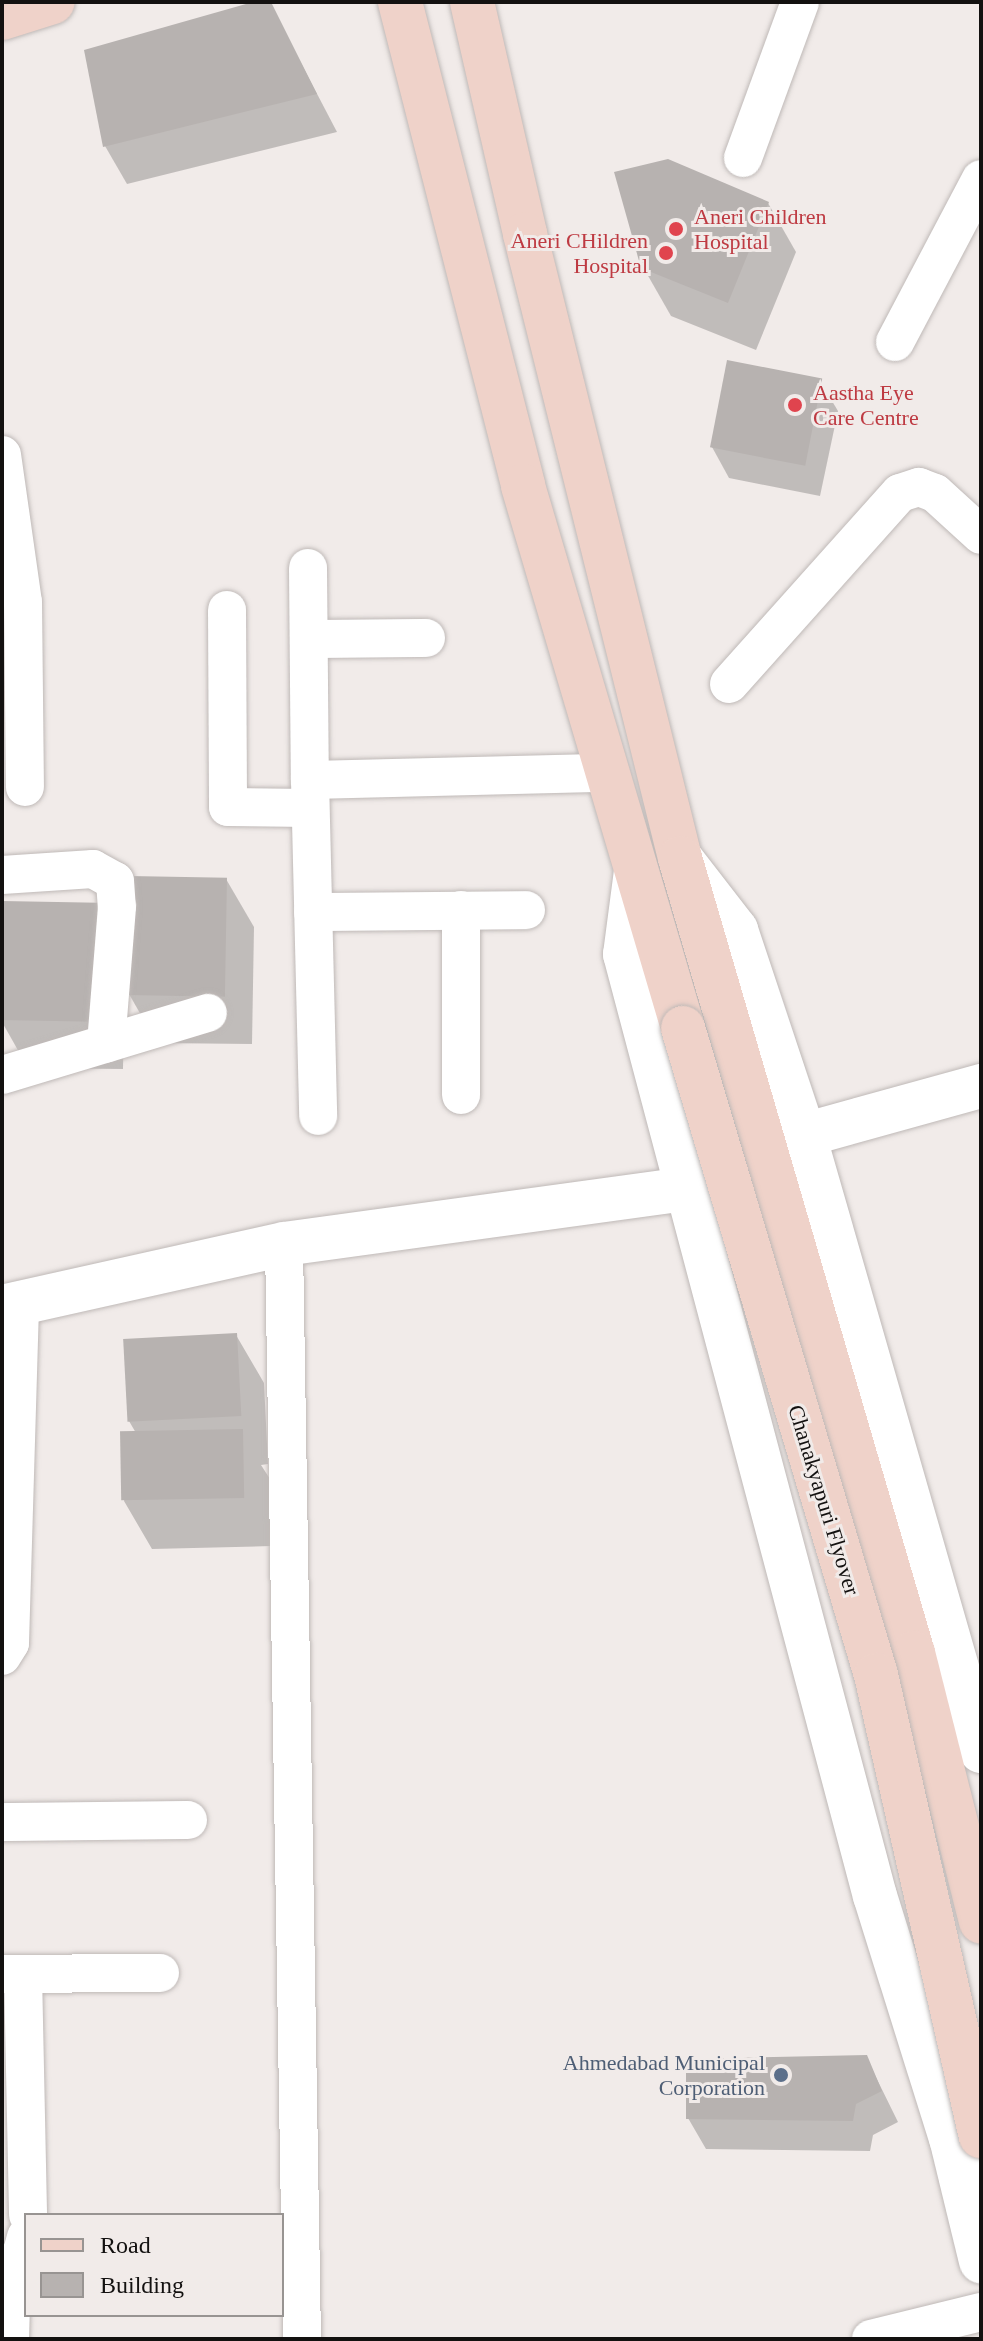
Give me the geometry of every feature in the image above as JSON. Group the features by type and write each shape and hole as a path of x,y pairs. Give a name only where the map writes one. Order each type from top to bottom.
{"main road":[{"path":"2,18 53,2"},
{"name":"Chanakyapuri Flyover","path":"400,2 523,486 876,1675 966,2137"},
{"name":"Chanakyapuri Flyover","path":"472,2 525,234 680,858 733,1030 913,1653 981,1922"}],"street":[{"path":"743,158 800,2"},
{"path":"895,342 981,179"},
{"path":"2,455 25,787"},
{"path":"729,684 900,493 919,487 935,493 981,535"},
{"path":"308,568 318,1116"},
{"path":"227,610 228,807 310,794 607,773"},
{"path":"309,639 426,638"},
{"path":"680,858 736,930 804,1135 981,1751"},
{"path":"2,875 93,869 115,881 117,907 106,1044"},
{"path":"636,871 625,954 803,1630 907,2008 966,2137 981,2261"},
{"path":"461,910 461,1095"},
{"path":"313,912 526,910"},
{"path":"2,1075 208,1013"},
{"path":"804,1135 981,1086"},
{"path":"2,1656 10,1643 11,1305 284,1244 687,1189"},
{"path":"284,1244 302,2339"},
{"path":"2,1822 188,1820"},
{"path":"28,2213 13,1974 160,1973"},
{"path":"907,2008 975,2034 981,2033"},
{"path":"966,2137 981,2095"},
{"path":"2,2230 24,2230"},
{"path":"10,2339 12,2268 24,2244"},
{"path":"871,2339 981,2312"}],"building":[{"path":"253,2 271,2 317,94 103,147 84,50"},
{"path":"668,159 769,202 728,303 641,268 614,172"},
{"path":"727,360 822,379 805,466 710,447"},
{"path":"129,876 227,878 225,997 127,995"},
{"path":"2,901 98,903 96,1022 2,1020"},
{"path":"237,1333 241,1416 128,1422 123,1339"},
{"path":"243,1429 244,1498 121,1500 120,1431"},
{"name":"Ahmedabad Municipal Corporation","path":"867,2055 882,2091 856,2104 853,2121 686,2119 686,2059"}],"place":[{"name":"Aneri Children Hospital","path":"676,229"},
{"name":"Aneri CHildren Hospital","path":"666,253"},
{"name":"Aastha Eye Care Centre","path":"795,405"},
{"name":"Ahmedabad Municipal Corporation","path":"781,2075"}]}
